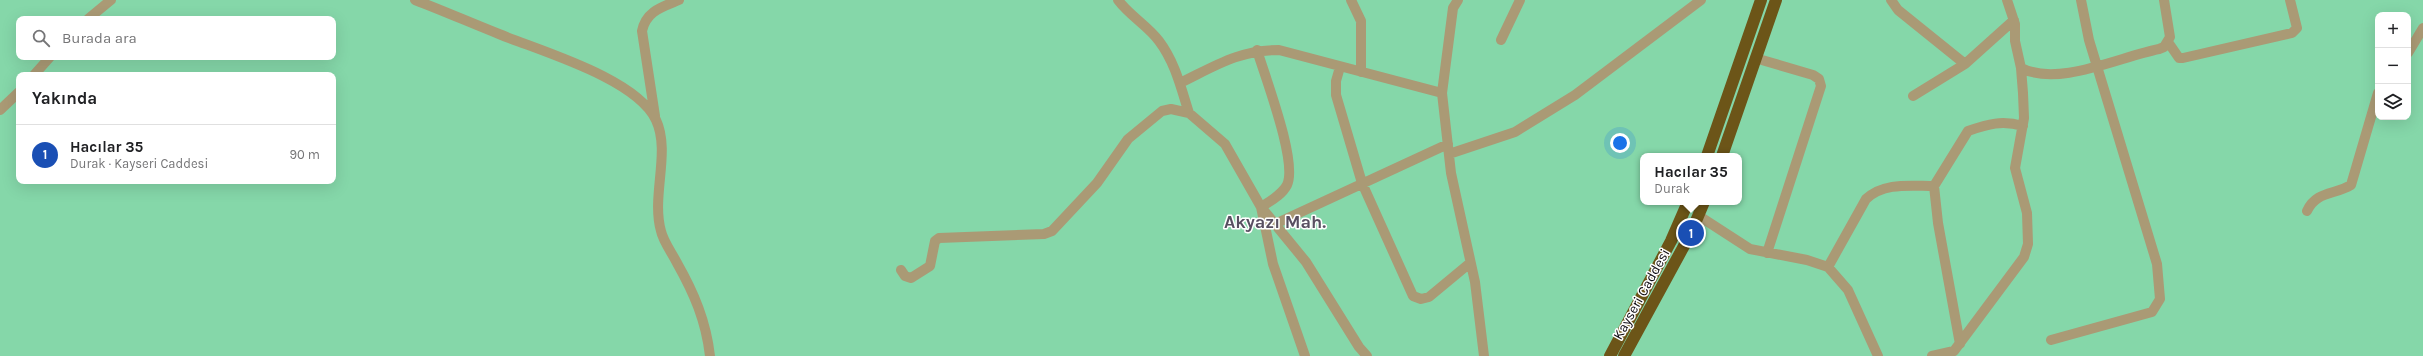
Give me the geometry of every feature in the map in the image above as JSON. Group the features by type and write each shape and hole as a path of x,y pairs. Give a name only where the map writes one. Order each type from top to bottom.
{"main road":[{"path":"1708,153 1761,0"},
{"path":"1723,153 1776,0"},
{"name":"Kayseri Caddesi","path":"1610,356 1671,241 1687,205"},
{"name":"Kayseri Caddesi","path":"1624,356 1699,216 1703,205"}],"street":[{"path":"92,16 111,0"},
{"path":"416,0 568,60 622,87 648,107 656,120"},
{"path":"679,0 651,13 644,24 642,31 656,120 660,134 661,148 658,191 660,231 700,308 708,334 710,356"},
{"path":"1118,0 1128,13 1159,40 1172,60 1189,113"},
{"path":"1351,0 1361,21 1361,72"},
{"path":"1501,40 1520,0"},
{"path":"1275,224 1362,183 1449,149 1515,132 1575,95 1701,0"},
{"path":"1892,0 1898,10 1965,64"},
{"path":"1932,356 1959,349 2024,257 2026,251 2029,229 2027,213 2015,168 2024,118 2021,68 2015,41 2014,20 2008,0"},
{"path":"2051,340 2152,312 2160,300 2157,264 2098,66 2081,0"},
{"path":"2021,68 2043,75 2098,66 2159,50 2168,42 2170,31 2164,0"},
{"path":"2168,42 2179,58 2183,58 2292,33 2297,28 2290,0"},
{"path":"1454,3 1442,93 1461,228 1470,263 1483,332 1484,356"},
{"path":"1913,96 1965,64 2014,20"},
{"path":"2411,48 2423,28"},
{"path":"1180,82 1232,58 1257,50 1279,50 1442,93"},
{"path":"1257,50 1286,144 1290,170 1287,185 1282,192 1261,207"},
{"path":"1755,58 1813,75 1819,79 1821,86 1767,253"},
{"path":"37,72 47,60"},
{"path":"1340,67 1336,81 1336,95 1362,183 1413,296 1421,299 1429,298 1470,263"},
{"path":"0,110 16,95"},
{"path":"2307,211 2314,199 2320,195 2341,191 2351,185 2375,103"},
{"path":"901,270 905,276 911,278 930,266 935,241 939,238 1044,234 1052,231 1097,183 1128,139 1162,111 1176,109 1189,113 1225,144 1261,207 1306,262 1358,347 1367,356"},
{"path":"1959,349 1938,223 1934,186 1968,131 1998,122 2011,122 2023,126"},
{"path":"1828,267 1866,199 1873,193 1890,186 1934,186"},
{"path":"1261,207 1273,264 1305,356"},
{"path":"1699,216 1750,250 1807,260 1828,267 1848,290 1878,356"}],"green space":[{"path":"0,0 2423,0 2423,356 0,356"}],"place":[{"name":"Hacılar 35","path":"1691,233"}],"district":[{"name":"Akyazı Mah.","path":"1275,222"}]}
